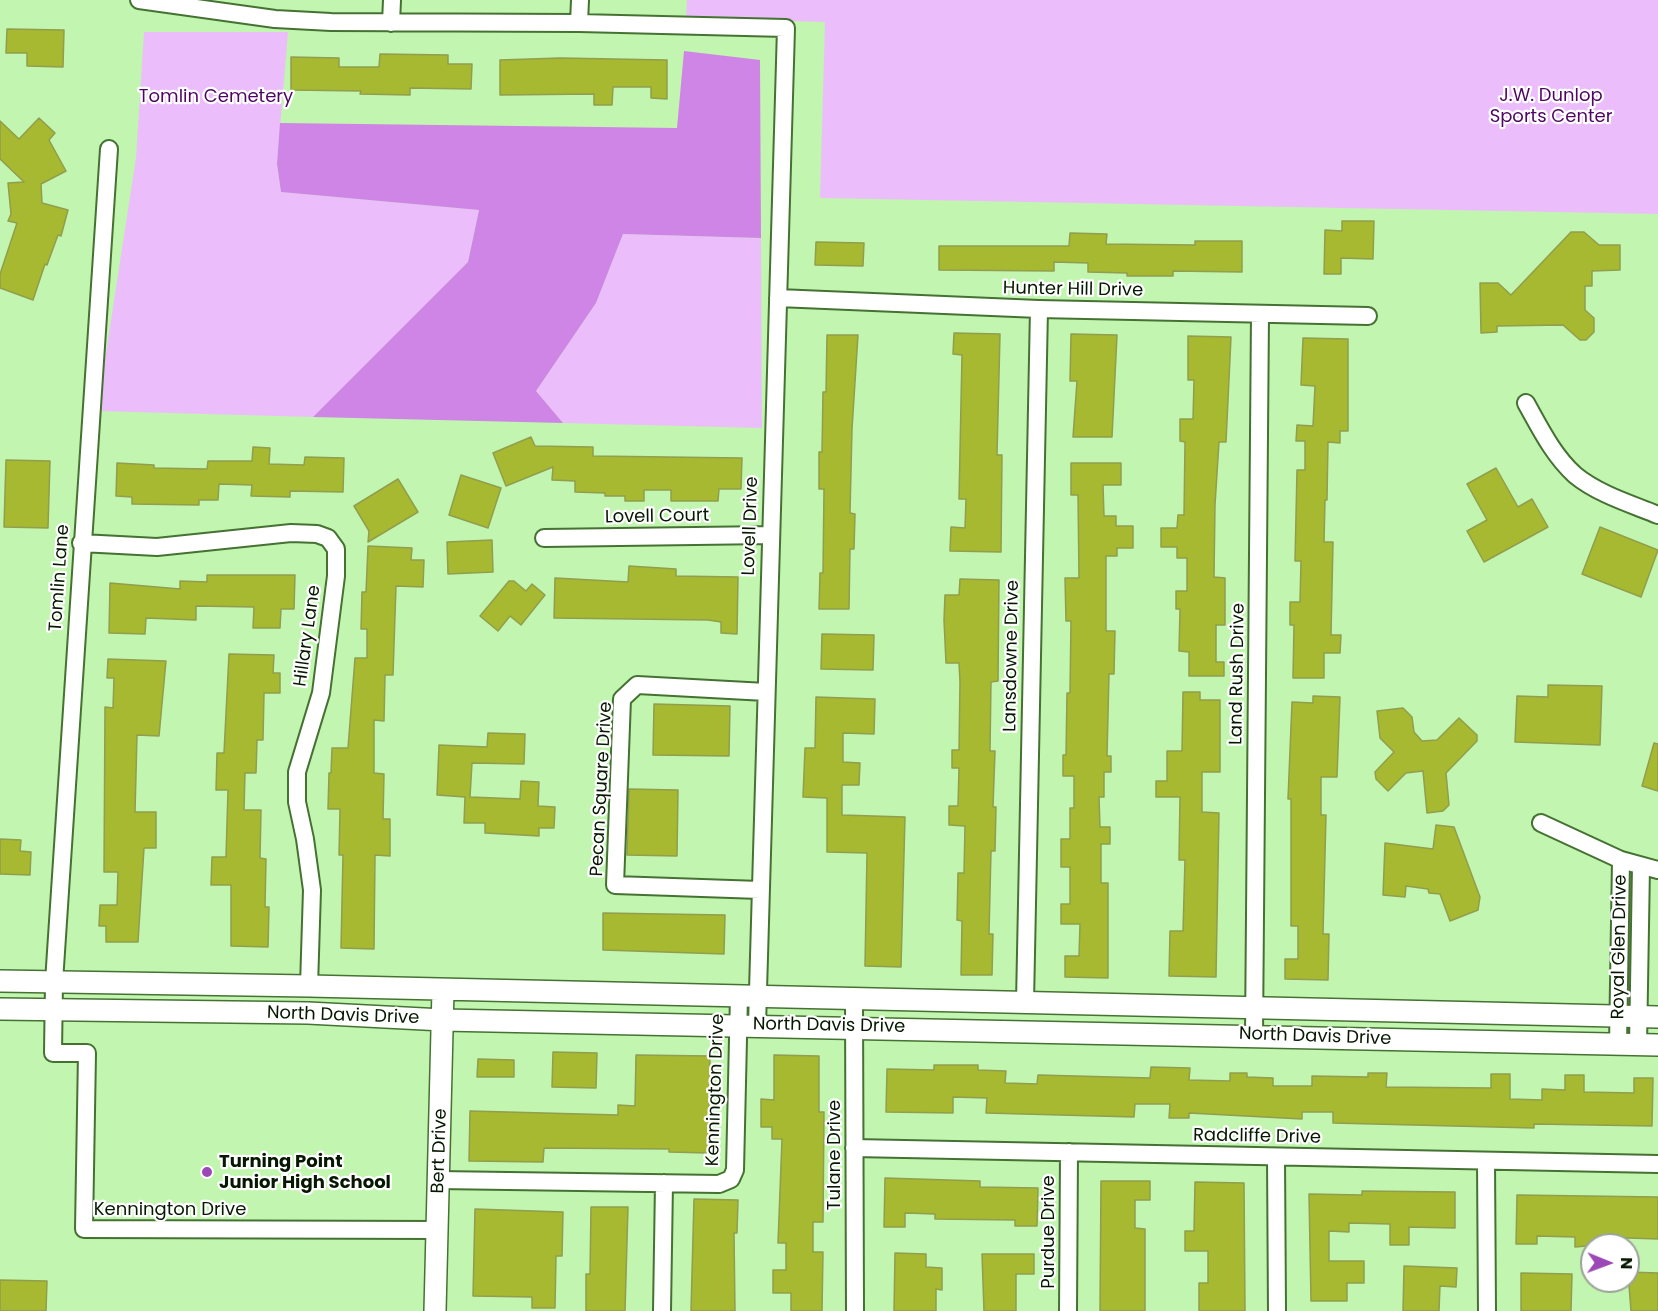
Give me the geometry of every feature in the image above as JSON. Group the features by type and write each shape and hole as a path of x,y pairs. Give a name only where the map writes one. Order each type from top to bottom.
{"street":[{"path":"139,0 203,5 275,19 391,23 579,23 580,0"},
{"path":"391,23 392,0"},
{"name":"Lovell Drive","path":"579,23 786,28 760,890 748,1025"},
{"name":"Tomlin Lane","path":"54,1010 81,543 109,149"},
{"name":"Hunter Hill Drive","path":"778,298 1039,309 1368,316"},
{"name":"Lansdowne Drive","path":"1025,1002 1039,309"},
{"name":"Land Rush Drive","path":"1254,1035 1260,314"},
{"path":"1526,403 1551,448 1576,476 1611,496 1658,515"},
{"name":"Hillary Lane","path":"81,543 157,547 291,533 317,534 328,538 336,549 336,576 321,693 297,772 297,802 312,890 309,986"},
{"name":"Lovell Court","path":"544,537 770,535"},
{"name":"Pecan Square Drive","path":"760,890 615,885 622,699 638,685 766,692"},
{"path":"1541,823 1621,860 1641,866"},
{"name":"Royal Glen Drive","path":"1621,860 1638,1017"},
{"name":"Royal Glen Drive","path":"1638,1045 1641,866 1658,870"},
{"name":"North Davis Drive","path":"0,981 1638,1017"},
{"name":"Bert Drive","path":"435,1311 443,990"},
{"name":"Tulane Drive","path":"854,999 855,1311"},
{"name":"North Davis Drive","path":"0,1009 308,1013 443,1020 1254,1035 1638,1045"},
{"name":"Kennington Drive","path":"54,1010 52,1053 87,1053 84,1229 437,1230"},
{"name":"Kennington Drive","path":"438,1180 719,1184 731,1179 735,1170 748,1025"},
{"name":"Radcliffe Drive","path":"854,1148 1658,1164"},
{"name":"Purdue Drive","path":"1068,1311 1069,1152"},
{"path":"1276,1156 1276,1311"},
{"path":"1486,1161 1486,1311"},
{"path":"662,1311 664,1183"}],"green space":[{"name":"J.W. Dunlop Sports Center","path":"687,0 1658,0 1658,214 820,198 825,22 686,18"},
{"name":"Tomlin Cemetery","path":"144,32 288,32 277,164 281,192 479,210 468,262 313,417 97,411 136,158"},
{"path":"623,234 761,238 762,428 563,423 536,391 596,303"}],"shaded area":[{"path":"684,51 760,60 761,238 623,234 596,303 536,391 563,423 313,417 468,262 479,210 281,192 277,164 280,123 677,128"}],"building":[{"path":"7,29 64,30 63,67 27,66 27,53 6,53"},
{"path":"380,54 448,55 448,64 472,64 471,89 410,88 410,95 360,94 361,91 291,90 291,57 339,58 339,67 379,67"},
{"path":"560,58 667,60 667,99 651,98 651,87 613,87 612,105 594,105 594,94 500,95 500,60"},
{"path":"39,118 55,133 49,140 66,171 41,184 42,203 68,210 61,236 58,235 47,265 45,264 33,300 0,288 0,274 17,223 8,221 11,214 8,183 24,182 0,159 0,121 19,139"},
{"path":"1342,221 1374,221 1373,259 1341,258 1341,274 1324,274 1325,230 1342,231"},
{"path":"1571,232 1584,232 1599,245 1620,245 1620,270 1592,271 1592,286 1585,286 1585,310 1594,318 1594,332 1586,340 1580,340 1563,325 1497,326 1497,332 1481,333 1480,283 1498,283 1511,295"},
{"path":"1070,233 1107,234 1106,244 1195,245 1195,241 1242,241 1242,272 1173,271 1173,276 1127,276 1127,273 1088,272 1088,263 1054,262 1054,271 939,270 939,246 1069,246"},
{"path":"816,242 864,243 863,266 815,265"},
{"path":"954,333 1000,334 997,455 1002,455 1001,552 950,551 951,527 965,528 966,499 959,499 962,355 953,354"},
{"path":"1071,334 1117,335 1112,437 1073,437 1077,381 1070,381"},
{"path":"827,335 858,335 850,513 855,514 854,549 850,549 849,609 819,609 820,573 823,573 824,489 819,489 819,452 822,452"},
{"path":"1188,336 1231,337 1226,442 1219,442 1215,505 1214,577 1225,578 1225,625 1216,625 1216,662 1224,662 1224,676 1189,676 1189,652 1179,651 1180,609 1176,609 1176,591 1187,591 1187,558 1177,558 1177,547 1161,547 1161,528 1177,528 1178,515 1184,515 1185,442 1180,441 1180,419 1193,419 1194,380 1188,380"},
{"path":"1303,338 1348,339 1348,431 1340,431 1340,443 1328,442 1327,500 1325,500 1324,542 1333,542 1331,635 1341,635 1340,653 1324,653 1324,678 1293,678 1294,625 1290,625 1290,602 1300,602 1301,561 1295,561 1297,470 1305,470 1305,441 1296,441 1297,425 1313,426 1315,386 1301,385"},
{"path":"531,437 535,446 593,447 593,456 742,458 741,489 719,489 718,501 671,501 671,490 644,490 644,501 625,501 625,496 575,492 575,481 552,480 553,467 506,486 493,453"},
{"path":"253,447 270,448 269,464 304,465 305,457 344,458 343,492 290,491 290,497 251,496 252,485 219,484 218,500 199,500 199,505 132,504 132,497 116,496 117,463 154,465 154,468 207,469 208,461 252,461"},
{"path":"6,460 50,461 48,528 4,527"},
{"path":"1071,463 1121,463 1121,485 1103,485 1104,516 1116,516 1116,526 1133,526 1133,548 1117,548 1117,556 1106,556 1106,631 1115,631 1114,674 1109,674 1107,756 1111,756 1111,772 1104,772 1104,797 1099,797 1100,827 1110,827 1110,844 1101,844 1101,883 1108,883 1108,978 1065,977 1065,956 1079,956 1080,924 1061,924 1061,904 1070,904 1070,867 1061,867 1061,839 1070,839 1070,808 1074,808 1074,776 1063,776 1063,755 1066,755 1067,693 1070,693 1071,621 1066,621 1065,578 1079,578 1078,495 1071,495"},
{"path":"1496,468 1518,507 1532,499 1548,527 1484,562 1467,531 1487,520 1467,484"},
{"path":"461,475 501,488 488,528 449,515"},
{"path":"398,479 418,512 368,542 369,531 354,506"},
{"path":"1600,527 1658,550 1641,597 1582,574"},
{"path":"492,540 493,572 448,574 447,542"},
{"path":"368,546 412,548 411,560 424,560 423,587 396,586 393,675 385,675 384,721 374,720 374,773 384,774 383,819 390,819 390,856 375,855 374,949 341,948 343,855 339,855 340,809 328,809 332,748 348,748 355,658 367,658 367,629 361,629 362,592 366,592"},
{"path":"629,566 676,569 676,576 738,577 737,634 721,633 721,622 708,620 554,618 555,578 628,582"},
{"path":"207,575 295,575 294,609 281,609 280,628 253,628 254,607 196,606 196,620 146,618 145,634 109,633 110,583 180,589 180,581 207,582"},
{"path":"960,579 999,580 998,681 991,682 990,751 995,751 993,807 996,807 995,851 991,851 989,934 993,934 992,975 961,975 962,921 957,920 958,873 964,873 965,826 949,825 949,806 958,806 959,768 952,768 952,750 959,750 960,682 959,663 946,663 944,620 945,595 959,595"},
{"path":"509,581 514,581 526,591 532,584 545,595 521,625 510,616 498,631 480,616"},
{"path":"822,634 874,635 873,670 821,669"},
{"path":"229,654 274,655 273,673 280,673 280,693 264,693 263,740 257,740 256,773 245,773 244,810 261,810 260,858 266,859 265,907 269,907 268,947 231,946 231,885 211,885 212,857 226,857 228,790 216,790 217,753 224,753"},
{"path":"108,659 166,661 159,736 137,735 135,812 156,812 156,848 144,848 138,942 106,942 106,926 99,926 100,905 117,905 118,872 104,872 105,707 113,708 114,678 107,678"},
{"path":"1548,685 1602,686 1600,745 1515,742 1517,696 1548,697"},
{"path":"1183,692 1200,692 1200,700 1220,700 1220,772 1202,772 1202,812 1219,813 1216,977 1169,976 1170,931 1183,931 1185,860 1179,860 1180,797 1156,797 1156,781 1167,781 1167,751 1182,751"},
{"path":"1313,696 1340,697 1337,777 1321,777 1321,815 1326,815 1323,934 1329,934 1328,980 1285,979 1285,959 1298,959 1298,926 1291,926 1291,799 1288,799 1292,702 1313,703"},
{"path":"816,697 875,699 874,734 843,733 843,762 860,763 859,785 842,785 842,815 905,817 901,967 865,966 867,853 827,852 827,798 803,797 805,748 815,748"},
{"path":"654,704 730,706 729,756 653,755"},
{"path":"1403,708 1412,717 1414,732 1422,741 1437,740 1459,718 1477,735 1477,741 1446,773 1449,805 1443,811 1427,813 1423,771 1406,773 1388,791 1376,779 1375,772 1394,752 1380,738 1377,711"},
{"path":"488,733 525,734 524,764 472,763 470,797 520,799 521,781 539,782 538,806 555,807 554,828 539,828 539,836 485,833 485,823 464,823 465,797 437,795 439,745 487,747"},
{"path":"1654,743 1658,744 1658,791 1642,786"},
{"path":"629,789 678,790 677,856 627,855"},
{"path":"1436,825 1454,827 1480,897 1478,910 1450,921 1440,894 1429,893 1428,889 1406,886 1405,897 1383,895 1385,843 1433,849"},
{"path":"0,839 21,840 20,851 31,852 30,875 0,874"},
{"path":"603,913 725,915 724,954 603,950"},
{"path":"553,1052 597,1053 596,1088 552,1087"},
{"path":"636,1055 710,1056 708,1153 669,1152 669,1149 544,1148 543,1162 469,1161 470,1111 618,1115 618,1105 635,1106"},
{"path":"774,1055 819,1056 819,1112 824,1112 823,1222 813,1222 813,1252 823,1252 822,1311 791,1311 791,1293 773,1293 773,1270 786,1270 786,1243 778,1243 782,1139 772,1139 772,1127 761,1127 761,1099 774,1100"},
{"path":"478,1059 514,1060 514,1077 477,1077"},
{"path":"934,1065 978,1065 978,1070 1006,1071 1005,1083 1037,1084 1038,1075 1150,1078 1151,1067 1190,1068 1189,1080 1230,1081 1230,1073 1247,1073 1247,1077 1273,1078 1273,1086 1312,1086 1312,1076 1368,1077 1368,1073 1387,1073 1386,1087 1491,1088 1491,1074 1510,1074 1510,1099 1542,1100 1542,1089 1565,1090 1565,1075 1584,1075 1584,1092 1634,1093 1634,1078 1653,1078 1652,1126 1534,1124 1534,1128 1333,1123 1333,1112 1302,1112 1302,1119 1189,1113 1189,1118 1169,1118 1170,1104 1135,1104 1134,1117 986,1113 987,1098 953,1097 953,1113 886,1112 887,1069 934,1070"},
{"path":"885,1178 980,1181 980,1187 1038,1188 1037,1226 1015,1226 1015,1220 935,1219 935,1214 905,1213 905,1227 884,1227"},
{"path":"1101,1181 1150,1181 1150,1200 1135,1200 1135,1228 1145,1229 1145,1311 1100,1311"},
{"path":"1195,1182 1244,1183 1245,1311 1199,1311 1199,1283 1208,1283 1208,1251 1185,1251 1185,1231 1194,1231"},
{"path":"1362,1191 1455,1192 1455,1228 1409,1227 1409,1245 1390,1245 1390,1224 1349,1223 1349,1232 1329,1231 1329,1261 1364,1261 1364,1283 1347,1283 1347,1301 1311,1301 1309,1194 1362,1195"},
{"path":"1517,1195 1658,1197 1658,1239 1640,1238 1640,1233 1580,1233 1580,1247 1575,1247 1575,1237 1537,1236 1537,1244 1516,1244"},
{"path":"694,1199 738,1200 737,1233 734,1233 735,1311 691,1311"},
{"path":"591,1207 628,1207 625,1311 586,1311 586,1274 590,1274"},
{"path":"475,1209 563,1212 562,1256 556,1256 555,1308 532,1308 532,1297 473,1296"},
{"path":"895,1253 926,1254 926,1267 942,1268 942,1290 936,1289 936,1311 894,1311"},
{"path":"982,1254 1034,1254 1034,1274 1016,1274 1016,1311 984,1311"},
{"path":"1404,1266 1457,1268 1456,1287 1440,1286 1439,1311 1403,1311"},
{"path":"1640,1272 1658,1273 1658,1311 1631,1311 1630,1293 1640,1293"},
{"path":"1521,1273 1572,1274 1571,1311 1521,1311"},
{"path":"0,1280 47,1281 46,1311 0,1311"}],"place":[{"name":"Turning Point Junior High School","path":"207,1172"}]}
